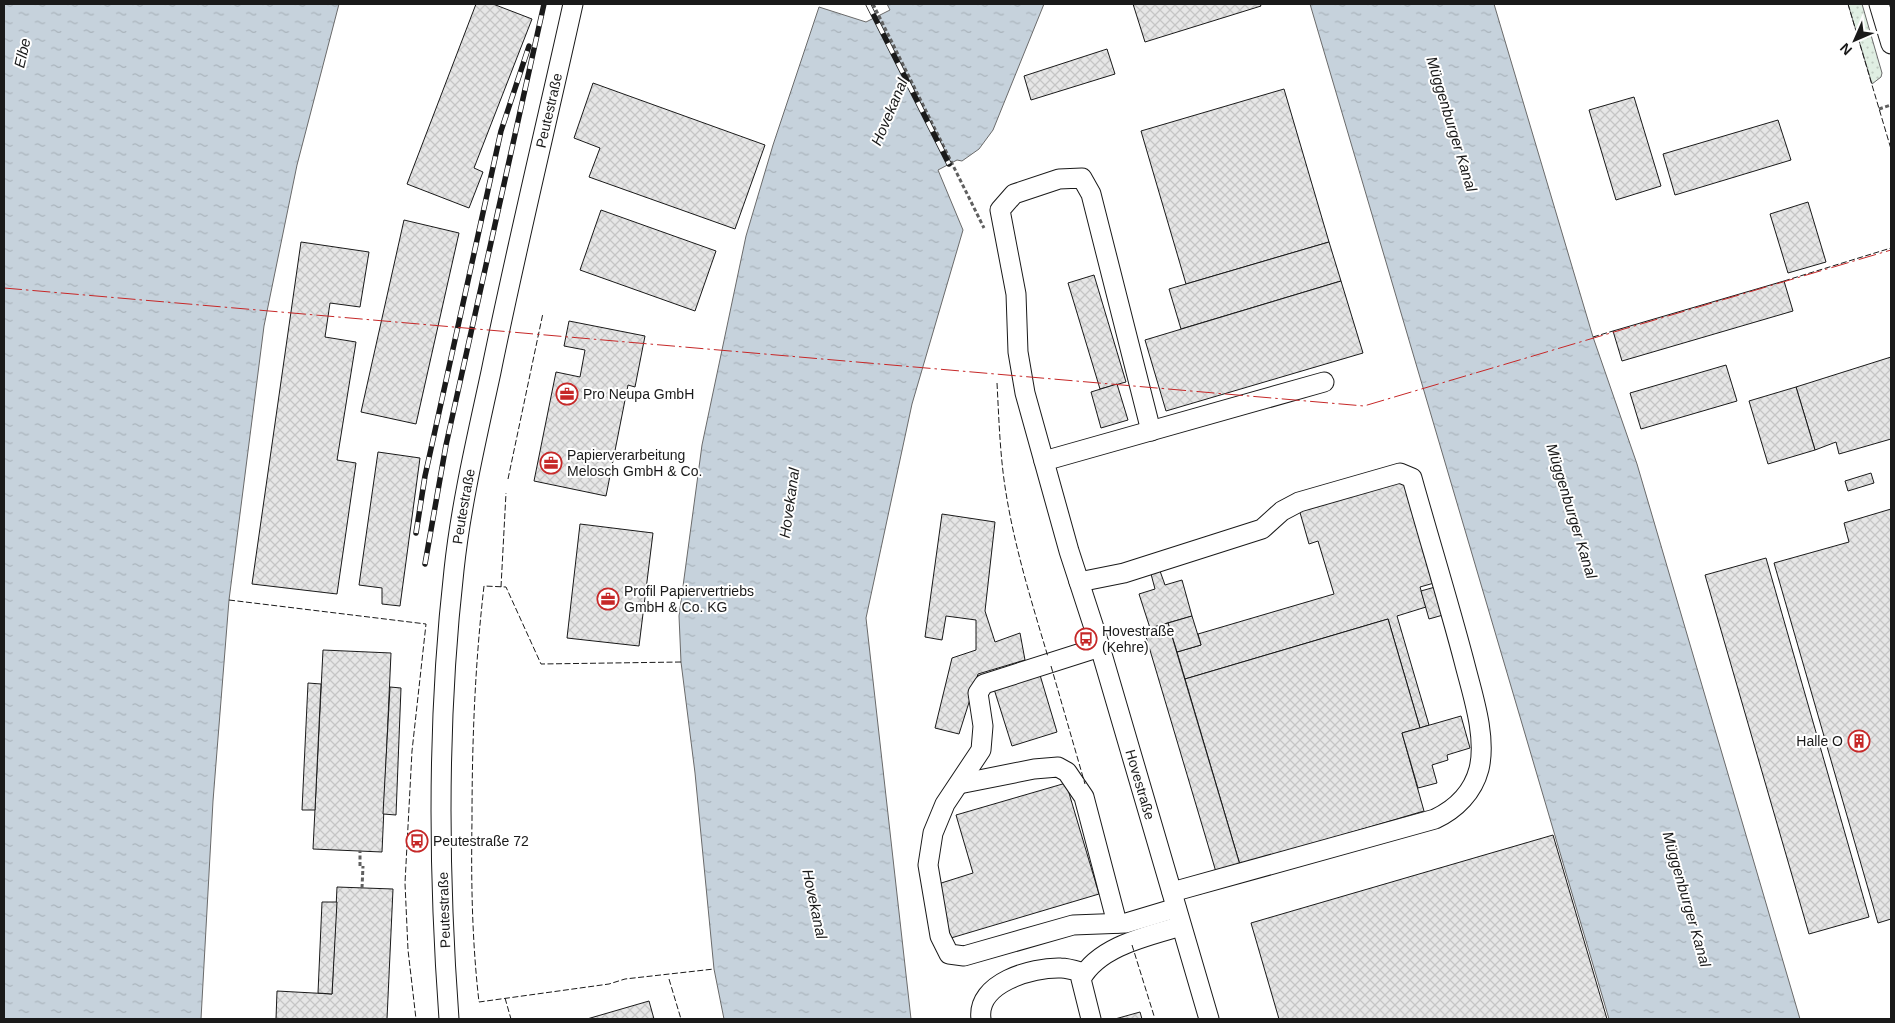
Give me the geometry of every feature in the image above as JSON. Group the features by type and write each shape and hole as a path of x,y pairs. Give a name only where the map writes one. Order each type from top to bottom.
{"street":[{"name":"Peutestraße","path":"450,1019 442,899 442,825 444,670 454,568 474,451 573,4"},
{"path":"1879,4 1891,44"},
{"name":"Hovestraße","path":"1151,430 1091,194 1082,178 1059,179 1014,194 1000,210 1016,294 1018,352 1025,393 1069,551 1100,646 1209,1019"},
{"path":"1044,461 1324,382"},
{"path":"1079,582 1115,575 1262,529 1282,511 1299,502 1400,473 1412,478 1452,615 1477,711 1481,751 1479,770 1467,794 1447,813 1435,819 1177,909 1126,923 1073,925 1042,932 986,952 964,956 949,954 940,936 928,866 933,833 945,804 981,750 983,726 978,693 984,684 1100,646"},
{"path":"959,784 1034,769 1058,767 1067,772 1084,797 1117,923"},
{"path":"1091,1019 1081,979 1088,966 1177,909"},
{"path":"981,1019 981,1003 988,992 1003,982 1035,972 1061,968 1084,973"}],"path":[{"path":"873,4 953,162"},
{"path":"1879,109 1891,105"},
{"path":"360,851 362,888"}],"green space":[{"path":"1848,4 1862,4 1882,73 1881,77 1872,84"}],"water":[{"name":"Elbe","path":"4,4 339,4 297,165 264,326 229,600 213,801 201,1019 4,1019"},
{"name":"Hovekanal","path":"887,4 1044,4 993,130 979,149 962,161 957,160 938,170 963,230 912,404 866,618 911,1019 724,1019 714,969 695,773 681,662 679,616 702,445 746,236 773,145 819,7 866,22 890,10"},
{"name":"Müggenburger Kanal","path":"1310,4 1494,4 1593,337 1637,464 1800,1019 1609,1019"}],"building":[{"path":"476,4 493,4 532,19 474,168 483,172 469,208 407,184"},
{"path":"1133,4 1260,4 1261,6 1145,42"},
{"path":"1107,49 1115,74 1031,100 1024,76"},
{"path":"593,83 765,145 735,229 589,177 600,148 574,138"},
{"path":"1284,89 1329,242 1186,284 1141,131"},
{"path":"1634,97 1661,186 1616,200 1589,110"},
{"path":"1778,120 1791,160 1675,195 1663,154"},
{"path":"1808,202 1826,262 1788,273 1770,214"},
{"path":"601,210 716,251 695,311 580,270"},
{"path":"404,220 459,233 416,424 361,412"},
{"path":"301,242 369,252 360,307 330,303 325,337 356,342 337,460 356,463 337,594 252,584"},
{"path":"1329,242 1341,281 1181,329 1169,289"},
{"path":"1094,275 1126,382 1100,389 1068,283"},
{"path":"1341,281 1363,353 1166,411 1145,340"},
{"path":"1784,281 1793,311 1622,361 1613,331"},
{"path":"569,321 645,336 635,387 628,385 606,496 534,481 556,372 580,377 585,350 564,346"},
{"path":"1891,357 1891,439 1839,454 1836,442 1815,450 1796,387"},
{"path":"1726,365 1737,401 1641,429 1630,393"},
{"path":"1117,384 1128,420 1101,428 1091,392"},
{"path":"1796,387 1815,450 1768,464 1749,401"},
{"path":"378,452 420,458 400,606 382,604 382,588 359,585"},
{"path":"1871,473 1874,483 1848,491 1845,481"},
{"path":"1403,478 1434,583 1420,587 1426,607 1397,616 1429,725 1420,728 1388,619 1185,679 1177,652 1201,645 1198,634 1334,594 1318,541 1309,544 1299,509"},
{"name":"Halle O","path":"1891,509 1891,919 1878,923 1774,563 1849,542 1844,523"},
{"path":"942,514 995,522 985,611 995,642 1020,633 1025,660 978,674 959,734 935,728 952,658 976,650 976,620 946,616 942,640 925,637"},
{"path":"580,524 653,533 639,646 567,638"},
{"path":"1766,558 1869,917 1809,934 1705,575"},
{"path":"1160,571 1165,585 1182,580 1192,616 1150,628 1139,594 1155,589 1151,574"},
{"path":"1435,587 1443,615 1429,619 1421,591"},
{"path":"1192,616 1201,645 1177,652 1168,623"},
{"path":"1388,619 1420,728 1402,733 1424,811 1240,865 1185,679"},
{"path":"1168,623 1240,865 1216,872 1144,630"},
{"path":"323,650 391,653 382,852 313,849"},
{"path":"1040,675 1057,732 1012,746 994,689"},
{"path":"308,683 321,684 315,810 302,810"},
{"path":"390,687 401,688 396,815 383,814"},
{"path":"1461,716 1470,748 1447,755 1448,760 1432,765 1437,783 1418,788 1402,733"},
{"path":"1066,783 1099,894 951,938 935,885 973,873 956,815"},
{"path":"1553,835 1607,1019 1279,1019 1251,923"},
{"path":"337,887 393,889 387,1019 276,1019 277,991 332,994"},
{"path":"322,902 337,902 332,994 318,993"},
{"path":"649,1001 654,1019 587,1019"},
{"path":"1140,1012 1142,1019 1115,1019"}],"railway":[{"path":"425,564 446,445 544,4"},
{"path":"868,4 949,164"},
{"path":"416,533 425,476 501,131 529,46"}],"fence":[{"path":"1848,4 1891,149"},
{"path":"1784,281 1891,248"},
{"path":"508,479 543,313"},
{"path":"1593,337 1613,331"},
{"path":"997,383 1002,466 1006,493 1024,576 1048,657"},
{"path":"501,587 506,493"},
{"path":"681,662 541,664 506,587 484,586 476,673 472,790 472,911 479,1002 609,984 625,979 714,969"},
{"path":"229,600 426,624 412,751 405,883 408,950 416,1019"},
{"path":"1051,666 1085,784"},
{"path":"1132,945 1155,1019"},
{"path":"669,979 681,1019"},
{"path":"505,998 511,1019"}],"power":[{"path":"4,288 1364,406 1891,250"}],"place":[{"name":"Pro Neupa GmbH","path":"567,394"},
{"name":"Papierverarbeitung Melosch GmbH & Co.","path":"551,463"},
{"name":"Profil Papiervertriebs GmbH & Co. KG","path":"608,599"},
{"name":"Hovestraße (Kehre)","path":"1086,639"},
{"name":"Halle O","path":"1859,741"},
{"name":"Peutestraße 72","path":"417,841"}]}
